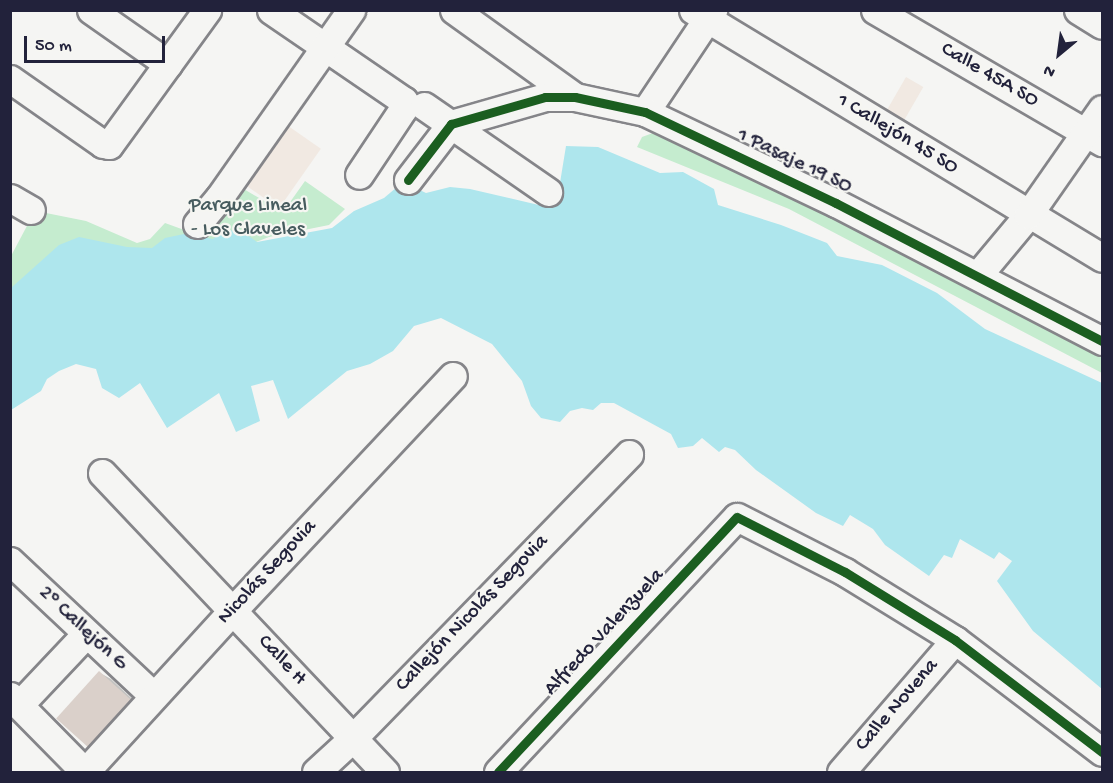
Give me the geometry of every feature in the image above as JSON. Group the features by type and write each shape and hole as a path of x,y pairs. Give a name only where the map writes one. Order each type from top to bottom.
{"street":[{"path":"91,10 168,64"},
{"path":"10,79 103,144 109,145 207,10"},
{"path":"271,10 414,103 451,124 548,192"},
{"path":"197,224 219,198 351,10"},
{"path":"454,10 575,97"},
{"name":"Calle 45A SO","path":"875,10 1094,137"},
{"path":"1078,10 1102,25"},
{"path":"645,112 704,13"},
{"name":"1 Callejón 45 SO","path":"704,13 1102,258"},
{"name":"1 Pasaje 19 SO","path":"451,124 545,97 575,97 645,112 836,202 1102,341"},
{"path":"359,175 403,109 414,103"},
{"path":"978,276 1094,137 1102,109"},
{"path":"408,180 451,124"},
{"name":"Nicolás Segovia","path":"85,772 233,610 453,376"},
{"name":"Callejón Nicolás Segovia","path":"316,772 353,738 629,454"},
{"name":"Calle H","path":"102,473 385,772"},
{"name":"Alfredo Valenzuela","path":"498,772 737,517 845,572 955,640"},
{"name":"2º Callejón G","path":"10,561 154,696"},
{"path":"85,772 15,701 86,634"},
{"path":"955,640 1102,752"},
{"name":"Calle Novena","path":"841,772 955,640"}],"shaded area":[{"path":"906,77 923,87 904,121 886,111"},
{"path":"284,123 321,149 279,209 242,183"}],"green space":[{"path":"664,129 1102,346 1102,373 789,209 637,147 642,137"},
{"name":"Parque Lineal - Los Claveles","path":"305,181 345,209 329,225 269,237 245,246 11,293 11,256 28,224 31,210 86,221 137,243 150,239 165,223 187,231 197,224 213,229 242,188 283,212"}],"water":[{"path":"566,146 598,147 660,173 683,172 714,189 718,205 781,225 827,243 837,256 882,265 937,293 985,329 1102,383 1102,689 1033,631 997,581 1012,561 999,552 994,559 960,539 952,558 944,555 929,576 885,545 873,529 850,515 843,526 816,513 756,470 735,450 725,447 719,452 702,438 693,446 678,448 671,434 614,403 601,403 593,410 582,408 570,411 560,422 541,418 531,406 522,381 492,344 441,318 414,326 393,351 370,364 347,371 288,419 273,380 251,386 260,421 236,432 219,393 167,428 140,383 119,398 102,388 96,369 76,364 47,379 41,391 11,410 11,288 59,245 79,237 127,247 152,248 165,238 184,234 213,239 224,231 240,230 257,242 332,228 354,211 384,198 403,182 426,193 450,187 470,189 543,206 558,195"}],"building":[{"path":"99,671 133,702 90,749 56,719"}],"cycle path":[{"path":"408,180 451,124 545,97 575,97 645,112 836,203 1102,341"},
{"path":"498,772 737,517 845,572 955,640 1102,752"}]}
